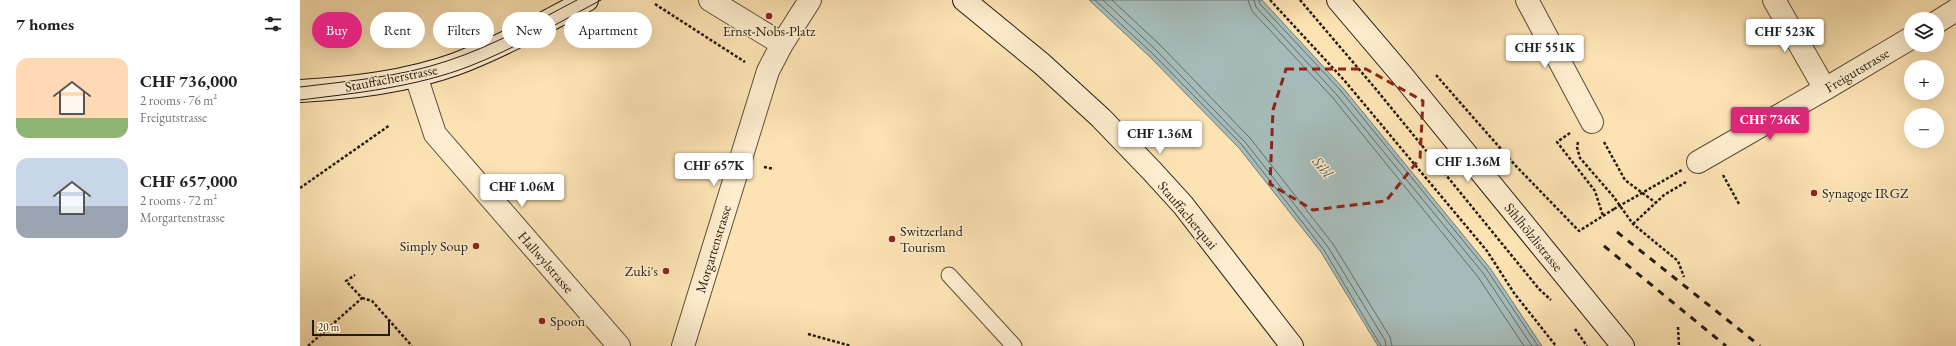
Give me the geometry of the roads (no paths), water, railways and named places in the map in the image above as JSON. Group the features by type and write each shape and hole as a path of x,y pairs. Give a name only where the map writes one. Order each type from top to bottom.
{"street":[{"name":"Stauffacherstrasse","path":"300,91 336,89 416,76 478,55 587,0"},
{"path":"710,0 782,44"},
{"name":"Morgartenstrasse","path":"683,346 768,71 782,44 810,0"},
{"name":"Stauffacherquai","path":"964,0 1042,64 1101,118 1152,171 1183,205 1292,346"},
{"name":"Sihlhölzlistrasse","path":"1338,0 1401,74 1623,346"},
{"path":"1528,0 1592,122"},
{"path":"1774,0 1825,89"},
{"path":"1944,18 1956,10"},
{"name":"Freigutstrasse","path":"1690,166 1904,42"},
{"name":"Hallwylstrasse","path":"416,76 435,134 619,346"}],"lane":[{"path":"949,275 1014,346"}],"water":[{"name":"Sihl","path":"1089,0 1262,0 1344,89 1490,268 1542,346 1378,346 1321,252 1239,148 1150,57"}],"tram line":[{"path":"300,87 393,75 447,61 497,41 577,0"},
{"path":"300,100 386,88 450,73 504,51 601,0"}],"railway":[{"path":"1617,232 1760,346"},
{"path":"1604,246 1726,346"}],"place":[{"name":"Ernst-Nobs-Platz","path":"769,16"},
{"name":"Synagoge IRGZ","path":"1814,193"},
{"name":"Switzerland Tourism","path":"892,239"},
{"name":"Simply Soup","path":"476,246"},
{"name":"Zuki's","path":"666,271"},
{"name":"Spoon","path":"542,321"}]}
